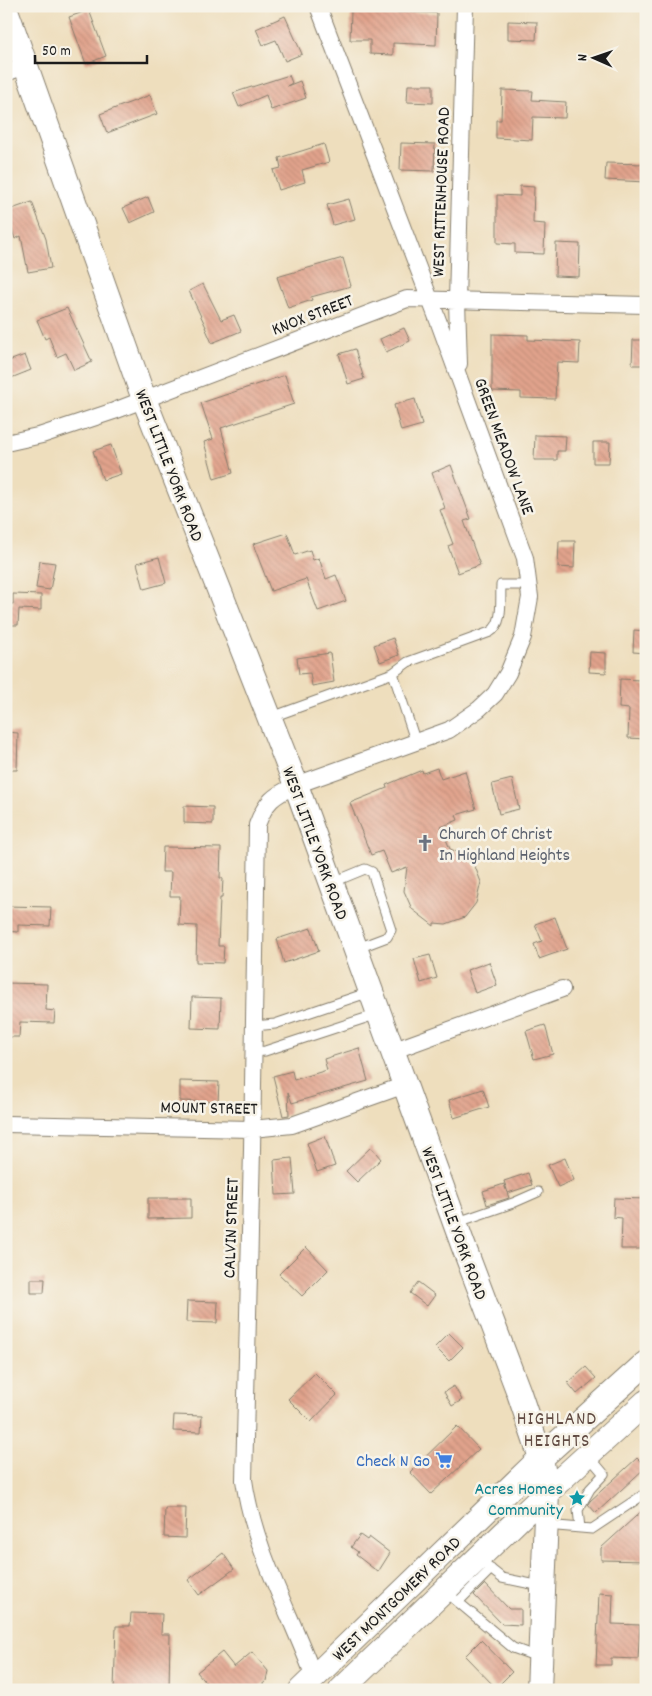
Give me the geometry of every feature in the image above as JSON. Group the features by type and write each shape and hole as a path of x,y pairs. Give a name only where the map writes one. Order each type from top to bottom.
{"street":[{"name":"GREEN MEADOW LANE","path":"296,785 416,744 449,730 479,709 495,694 508,673 523,637 530,597 525,558 430,300 318,6"},
{"name":"WEST RITTENHOUSE ROAD","path":"459,379 457,300 465,6"},
{"name":"WEST LITTLE YORK ROAD","path":"6,10 17,69 296,785 374,1003 519,1393 541,1458 547,1492 539,1690"},
{"name":"KNOX STREET","path":"6,443 42,435 144,399 408,299 646,305"},
{"name":"CALVIN STREET","path":"296,785 277,795 264,807 257,825 254,1052 244,1480 248,1506 258,1540 307,1684"},
{"path":"392,1051 562,990"},
{"name":"MOUNT STREET","path":"6,1124 252,1129 292,1125 405,1085"},
{"name":"WEST MONTGOMERY ROAD","path":"307,1684 541,1458 646,1363"},
{"name":"WEST MONTGOMERY ROAD","path":"341,1690 402,1632 451,1596 484,1564 547,1492 646,1402"},
{"path":"383,1611 402,1632"},
{"path":"360,1690 369,1663"}],"lane":[{"path":"269,718 393,673 408,662 496,628 499,621 500,585 528,585"},
{"path":"393,673 416,744"},
{"path":"331,883 365,869 372,872 391,930 387,937 355,949"},
{"path":"254,1026 275,1024 374,1003"},
{"path":"254,1052 283,1045 374,1003"},
{"path":"455,1223 484,1214 538,1192"},
{"path":"580,1528 578,1510 590,1489 604,1474 588,1455"},
{"path":"546,1525 592,1529 646,1493"},
{"path":"484,1564 502,1578 544,1587"},
{"path":"451,1596 513,1648 541,1658"}],"building":[{"path":"89,10 106,56 86,64 69,17"},
{"path":"351,11 437,13 436,45 393,43 393,55 370,54 370,40 350,40"},
{"path":"285,16 302,54 285,61 276,40 263,45 256,29"},
{"path":"508,21 537,22 536,40 508,39"},
{"path":"289,75 292,83 287,86 300,81 306,98 271,110 266,95 239,107 233,93"},
{"path":"408,85 433,85 433,103 407,102"},
{"path":"502,90 533,91 532,100 566,102 565,118 533,117 532,140 496,138 496,120 501,120"},
{"path":"150,95 157,114 107,133 100,114"},
{"path":"401,143 435,144 434,171 400,170"},
{"path":"324,144 329,162 302,170 305,182 279,190 273,170 281,168 279,158"},
{"path":"606,163 646,164 646,182 605,180"},
{"path":"520,186 534,187 533,223 545,224 544,254 515,253 515,244 497,243 497,195 520,196"},
{"path":"148,197 154,212 130,223 123,208"},
{"path":"349,199 355,219 333,225 327,205"},
{"path":"32,202 46,239 51,268 28,272 21,236 15,239 6,211"},
{"path":"556,243 580,244 579,277 555,276"},
{"path":"343,258 351,286 311,297 312,300 288,308 277,277"},
{"path":"203,284 221,320 234,315 241,331 212,343 189,291"},
{"path":"67,308 92,362 74,370 66,353 57,357 49,337 45,339 37,320"},
{"path":"404,328 410,341 386,352 380,339"},
{"path":"492,334 528,335 528,340 580,342 579,363 557,362 555,399 521,398 521,392 492,391"},
{"path":"633,340 646,340 646,365 632,365"},
{"path":"355,349 364,379 348,384 339,354"},
{"path":"25,355 31,370 6,380 6,362"},
{"path":"285,375 294,404 221,428 233,473 214,479 204,442 213,439 201,403"},
{"path":"415,399 422,425 401,431 394,405"},
{"path":"535,435 566,436 565,451 557,451 557,460 534,460"},
{"path":"593,442 610,442 609,463 593,463"},
{"path":"111,445 121,474 103,480 93,451"},
{"path":"451,465 471,519 464,521 480,565 458,573 448,546 453,544 440,510 445,508 432,473"},
{"path":"287,533 295,555 310,550 313,560 319,558 326,579 336,575 346,601 318,611 306,579 271,591 253,544"},
{"path":"559,541 575,541 574,568 558,567"},
{"path":"159,557 166,583 144,589 137,563"},
{"path":"40,561 55,563 50,590 36,588"},
{"path":"13,594 41,595 41,610 19,609 18,625 6,625 6,604 13,604"},
{"path":"634,630 646,631 646,653 633,652"},
{"path":"393,638 399,655 380,662 374,645"},
{"path":"590,652 606,653 606,673 589,672"},
{"path":"330,653 334,682 312,686 310,673 299,674 297,658"},
{"path":"620,679 641,680 640,686 646,686 646,739 628,738 629,709 619,708"},
{"path":"6,732 18,733 17,770 6,770"},
{"path":"437,768 441,779 465,771 476,809 456,815 458,820 441,827 450,849 458,852 474,864 481,882 476,903 465,917 446,924 434,923 434,926 412,909 404,891 407,867 391,873 382,851 371,855 350,803 387,788 386,785 422,770 423,773"},
{"path":"512,779 519,809 499,814 492,784"},
{"path":"184,806 213,807 213,824 184,823"},
{"path":"163,847 221,848 220,878 223,878 222,898 220,898 218,946 224,946 223,963 196,962 197,926 179,925 180,896 170,896 171,872 162,872"},
{"path":"6,906 51,907 50,926 18,925 18,932 6,931"},
{"path":"555,917 567,949 539,959 534,944 542,941 535,924"},
{"path":"311,928 319,951 284,963 277,939"},
{"path":"430,955 437,978 421,983 414,959"},
{"path":"489,962 497,985 475,993 467,970"},
{"path":"6,983 47,984 46,1010 55,1011 54,1023 20,1022 19,1037 6,1037"},
{"path":"192,997 221,998 220,1029 191,1028"},
{"path":"545,1025 553,1054 534,1059 526,1031"},
{"path":"359,1048 368,1081 292,1103 288,1092 289,1115 283,1116 273,1076 292,1071 294,1080 327,1070 324,1059"},
{"path":"180,1081 219,1082 218,1102 180,1101"},
{"path":"483,1089 489,1107 454,1118 449,1100"},
{"path":"325,1136 335,1166 317,1172 307,1143"},
{"path":"371,1147 381,1159 357,1182 346,1171"},
{"path":"292,1158 295,1194 276,1195 274,1160"},
{"path":"565,1158 574,1180 558,1187 548,1165"},
{"path":"528,1173 532,1185 508,1193 504,1181"},
{"path":"504,1184 509,1198 487,1205 483,1191"},
{"path":"148,1198 191,1198 191,1218 148,1219"},
{"path":"614,1198 646,1199 646,1249 621,1249 622,1218 613,1217"},
{"path":"306,1247 328,1270 302,1296 279,1274"},
{"path":"31,1279 45,1279 44,1293 31,1293"},
{"path":"418,1282 435,1295 427,1306 410,1293"},
{"path":"187,1301 218,1302 217,1323 186,1322"},
{"path":"449,1333 463,1347 449,1361 435,1347"},
{"path":"586,1367 596,1378 577,1394 568,1383"},
{"path":"315,1373 337,1395 311,1422 288,1399"},
{"path":"454,1386 462,1400 452,1406 444,1392"},
{"path":"174,1415 202,1416 201,1432 173,1431"},
{"name":"Check N Go","path":"457,1426 479,1449 431,1494 410,1472"},
{"path":"637,1458 646,1467 596,1513 588,1504 590,1501"},
{"path":"646,1507 646,1561 601,1560 601,1548"},
{"path":"165,1508 186,1508 185,1538 164,1537"},
{"path":"360,1535 367,1540 369,1537 390,1553 378,1572 356,1555 358,1552 351,1547"},
{"path":"223,1553 234,1569 199,1595 188,1580"},
{"path":"485,1584 509,1609 521,1609 521,1625 502,1624 474,1595"},
{"path":"599,1593 613,1594 612,1624 640,1625 638,1659 611,1658 611,1665 596,1665"},
{"path":"131,1613 162,1614 161,1634 170,1634 169,1690 114,1690 116,1626 130,1626"},
{"path":"481,1640 512,1672 496,1688 465,1656"},
{"path":"222,1652 234,1667 252,1652 268,1671 266,1681 256,1690 212,1690 197,1672"}],"place":[{"name":"Church Of Christ In Highland Heights","path":"425,843"},
{"name":"Check N Go","path":"444,1460"},
{"name":"Acres Homes Community","path":"577,1498"}],"district":[{"name":"HIGHLAND HEIGHTS","path":"557,1428"}]}
